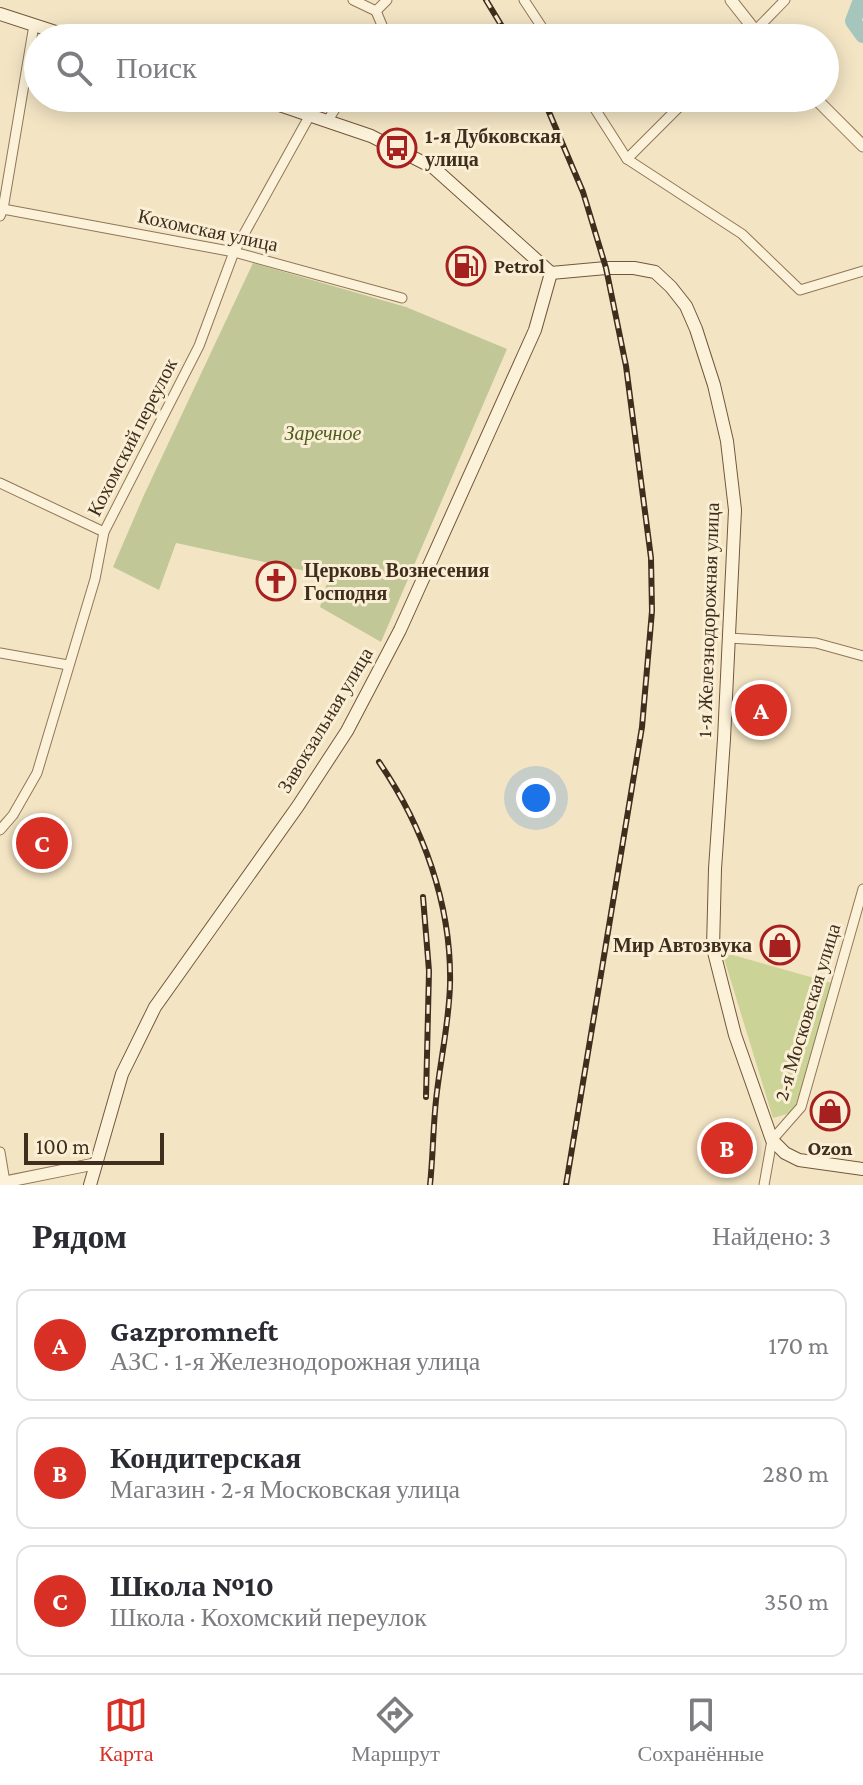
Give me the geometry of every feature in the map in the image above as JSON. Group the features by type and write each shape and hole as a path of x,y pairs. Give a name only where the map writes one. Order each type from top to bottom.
{"main road":[{"path":"0,14 31,24"},
{"path":"301,112 397,148 434,168 551,273"},
{"name":"1-я Железнодорожная улица","path":"551,273 606,268 655,272 686,306 714,385 727,441 735,510 713,948 735,1035 772,1140"},
{"name":"Завокзальная улица","path":"90,1185 122,1074 155,1007 347,731 400,630 535,330 551,273"},
{"path":"772,1140 785,1153 799,1160 863,1169"}],"street":[{"path":"353,0 376,11 381,24"},
{"path":"376,11 387,0"},
{"path":"524,0 540,24"},
{"path":"731,0 746,24"},
{"path":"764,24 785,0"},
{"path":"2,213 24,84"},
{"path":"328,120 333,112"},
{"path":"597,112 627,159 742,234 800,290 863,271"},
{"path":"627,159 674,112"},
{"path":"829,112 863,146"},
{"name":"Кохомский переулок","path":"0,830 13,815 37,773 95,579 104,532 199,346 234,252 310,115"},
{"name":"Кохомская улица","path":"2,213 234,252 402,298"},
{"path":"0,483 104,532"},
{"path":"728,638 816,643 863,656"},
{"path":"0,653 68,665"},
{"name":"2-я Московская улица","path":"772,1140 801,1107 863,889"},
{"path":"764,1185 772,1140"},
{"path":"0,1152 2,1182 94,1164"}],"green space":[{"name":"Заречное","path":"253,263 406,307 507,349 381,642 320,607 329,576 176,543 159,590 113,567"},
{"path":"722,952 832,983 794,1112 773,1118"}],"waterway":[{"path":"861,0 853,21 863,35"}],"railway":[{"path":"486,0 501,24"},
{"path":"549,112 583,192 606,268 626,366 651,558 652,611 642,727 566,1185"},
{"path":"379,762 421,840 432,868 446,925 450,985 436,1100 430,1185"},
{"path":"423,897 429,971 426,1097"}],"place":[{"name":"1-я Дубковская улица","path":"397,148"},
{"name":"Petrol","path":"466,266"},
{"name":"Церковь Вознесения Господня","path":"276,581"},
{"name":"Gazpromneft","path":"761,710"},
{"name":"Школа №10","path":"42,843"},
{"name":"Мир Автозвука","path":"780,945"},
{"name":"Ozon","path":"830,1111"},
{"name":"Кондитерская","path":"727,1148"}]}
